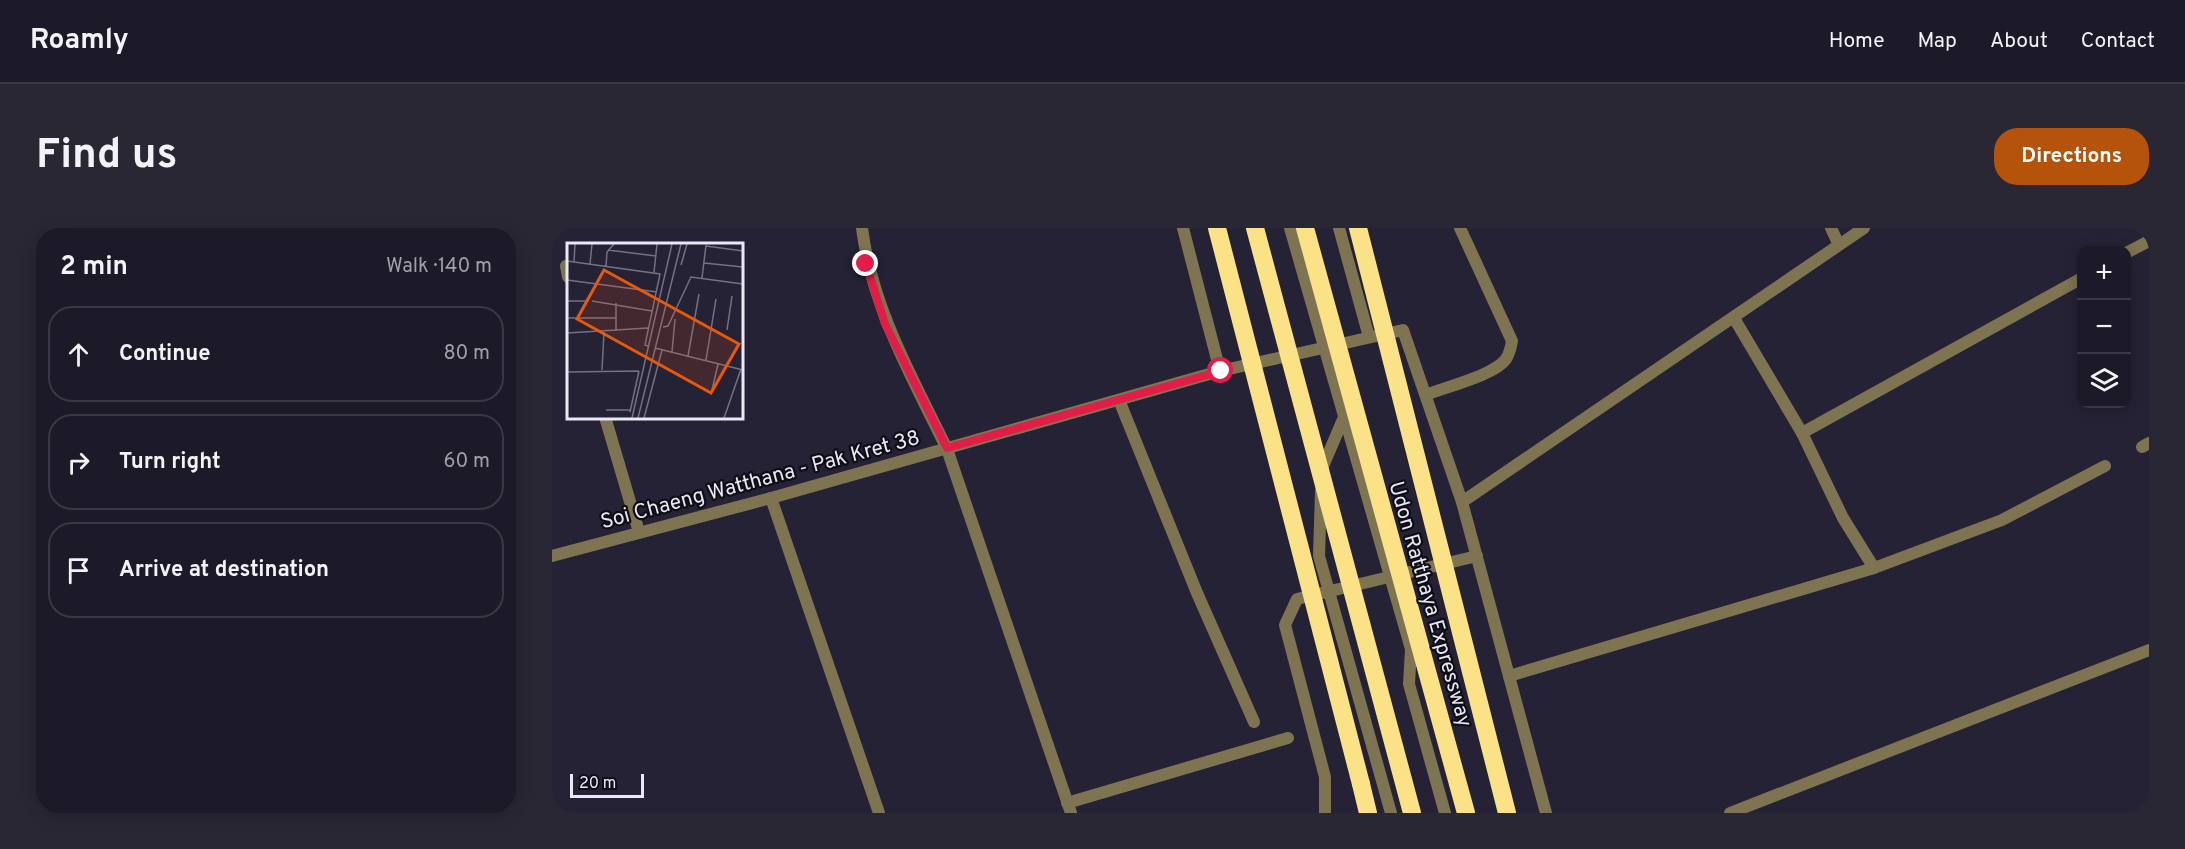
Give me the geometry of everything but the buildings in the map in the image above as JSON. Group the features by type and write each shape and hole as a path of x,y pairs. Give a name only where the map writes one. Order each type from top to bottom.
{"highway":[{"path":"1217,228 1368,813"},
{"path":"1255,228 1305,422 1412,813"},
{"name":"Udon Ratthaya Expressway","path":"1305,228 1348,412 1466,813"},
{"path":"1358,228 1507,813"}],"street":[{"path":"862,228 866,264 885,324 947,448 1069,808 1288,738"},
{"path":"1183,228 1221,371"},
{"path":"1290,228 1324,347 1348,412 1389,577 1411,649 1409,684 1445,813"},
{"path":"1339,228 1369,337"},
{"path":"1460,228 1512,341 1510,352 1505,360 1494,367 1425,394 1462,502 1546,813"},
{"path":"1831,228 1838,243"},
{"path":"1462,502 1734,318 1838,243 1864,228"},
{"path":"2131,251 2149,241"},
{"path":"1802,433 2077,281"},
{"path":"1734,318 1802,433 1843,518 1874,568"},
{"name":"Soi Chaeng Watthana - Pak Kret 38","path":"552,556 771,498 1221,371 1403,330 1425,394"},
{"path":"1119,400 1197,593 1254,722"},
{"path":"1348,412 1321,466 1319,556 1391,813"},
{"path":"605,418 639,532"},
{"path":"1509,676 1874,568 2002,520 2105,466"},
{"path":"771,498 879,813"},
{"path":"1325,813 1325,777 1285,625 1297,599 1476,556"},
{"path":"1730,813 1803,787 2149,650"}],"route":[{"path":"866,264 885,324 947,448 1221,371"}]}
